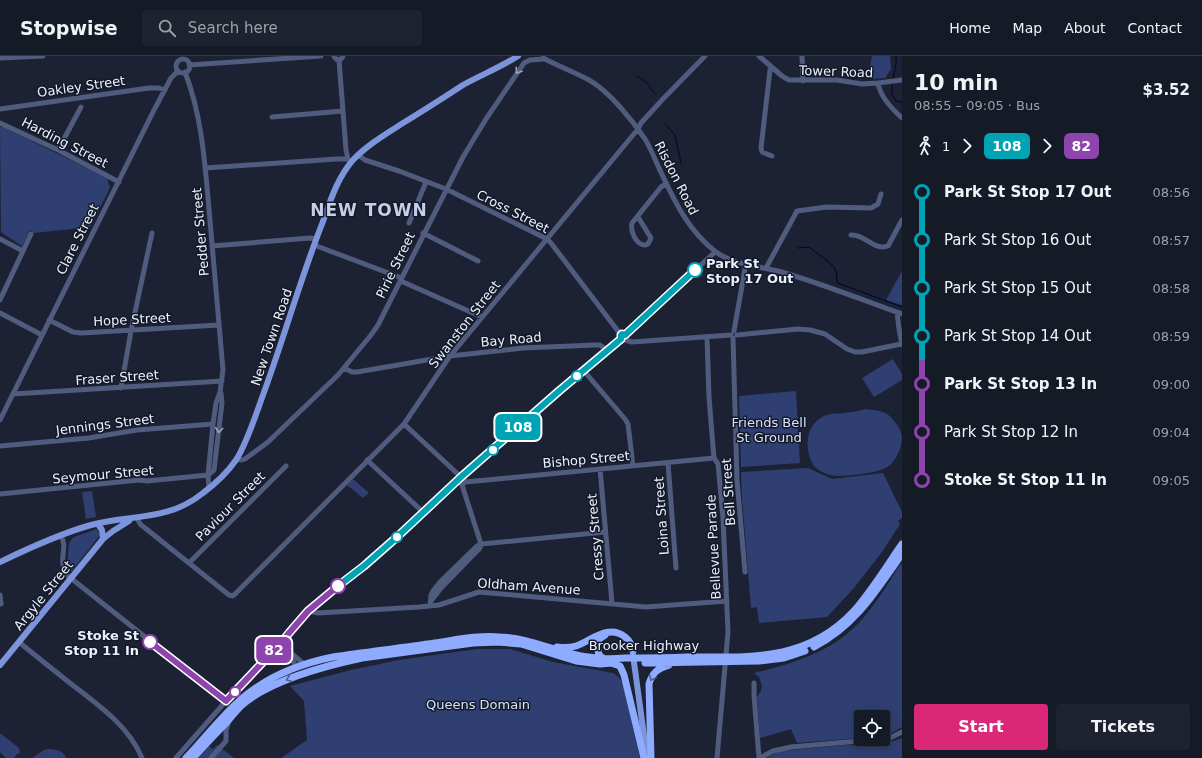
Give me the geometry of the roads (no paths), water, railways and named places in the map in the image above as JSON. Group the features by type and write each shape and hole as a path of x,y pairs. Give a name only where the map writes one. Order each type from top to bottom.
{"highway":[{"name":"Brooker Highway","path":"186,758 238,702 267,680 286,670 300,665 333,657 484,637 509,637 539,644 578,656 604,659 744,660 796,649 816,640 836,628 852,613 902,544"},
{"path":"744,660 768,661 795,654 824,641 856,616 902,554"},
{"path":"539,644 543,643 559,648 567,648 583,643 600,634 610,632 625,637 631,643 633,651"},
{"path":"604,659 599,655 597,647 599,639 606,635 615,635 623,639 633,651"},
{"name":"Brooker Highway","path":"193,758 241,706 258,694 293,678 326,667 362,658 473,643 498,642 521,644 576,661 600,664 715,660"},
{"path":"651,758 650,679 653,673 662,667 685,662"},
{"path":"611,663 620,666 624,675 644,758"},
{"path":"300,665 304,670 326,667"}],"main road":[{"name":"New Town Road","path":"0,562 61,536 98,524 135,519 169,512 188,504 209,488 225,473 236,459 254,418 315,242 339,182 350,160 372,143 463,85 518,56"},
{"name":"Argyle Street","path":"0,665 70,577 103,539 113,531 135,519"},
{"name":"Argyle Street","path":"103,539 110,522"},
{"path":"98,524 102,530 103,539"},
{"path":"633,651 647,758"}],"street":[{"path":"0,58 43,56"},
{"path":"189,65 321,56"},
{"path":"205,168 336,159 350,160 343,111 341,58 336,59 334,56"},
{"name":"Swanston Street","path":"190,563 232,596 404,424 450,356 638,129 641,123 705,56"},
{"name":"Tower Road","path":"759,56 785,79 789,80 837,80 857,84 896,80"},
{"path":"802,56 804,81"},
{"path":"183,58 189,65 189,68 182,73 176,68 179,61 183,58"},
{"name":"Risdon Road","path":"542,58 591,80 604,90 616,103 646,140 666,184 689,225 697,235 722,257 797,276 900,313"},
{"name":"Pirie Street","path":"236,459 245,459 268,442 344,368 378,325 423,233 463,157 524,63 530,60 542,58"},
{"path":"772,67 770,70 761,148 762,152 772,156"},
{"name":"Clare Street","path":"0,420 171,78 178,71"},
{"name":"Pedder Street","path":"185,72 190,85 198,120 205,168 223,370 213,424 208,475 209,488"},
{"path":"878,83 888,104 902,118"},
{"name":"Oakley Street","path":"0,109 149,88 159,88 165,90"},
{"path":"58,150 81,108"},
{"path":"272,117 343,111"},
{"name":"Harding Street","path":"0,123 58,150 119,182"},
{"name":"Cross Street","path":"358,155 365,160 446,189 547,239 623,337"},
{"path":"408,223 426,182"},
{"path":"638,217 651,238 645,246 638,242 632,231 632,223 661,187 666,184"},
{"path":"766,268 797,211 827,207 871,208 878,204 881,194"},
{"path":"851,235 856,235 874,245 883,248 888,246 902,220"},
{"path":"121,388 131,331 152,233"},
{"path":"423,233 478,260"},
{"path":"0,300 31,234"},
{"path":"212,246 310,238 315,242 401,279 403,282 482,317"},
{"path":"0,239 23,252"},
{"path":"176,758 226,701 280,644 308,611 364,566 623,337 715,252"},
{"name":"Bell Street","path":"745,572 737,475 734,335 746,263"},
{"path":"623,337 632,342 798,329 810,330 825,334 847,349 855,352 862,352 902,345 900,313"},
{"path":"0,314 42,335"},
{"name":"Hope Street","path":"50,320 76,333 219,325"},
{"name":"Bellevue Parade","path":"707,337 709,397 714,458 718,464 723,518 728,632 717,758"},
{"name":"Bay Road","path":"344,368 357,372 450,356 523,348 595,344 600,345 607,350"},
{"path":"584,371 628,424 632,466"},
{"name":"Fraser Street","path":"13,394 222,381"},
{"name":"Pedder Street","path":"208,475 214,470 222,403 220,392"},
{"name":"Jennings Street","path":"0,446 89,438 137,430 213,424"},
{"path":"404,424 461,480 481,544 480,548 442,587 430,603"},
{"name":"Bishop Street","path":"461,480 465,482 714,458"},
{"path":"367,460 424,513"},
{"name":"Loina Street","path":"668,463 676,568"},
{"name":"Paviour Street","path":"190,563 286,466"},
{"name":"Cressy Street","path":"600,469 612,603"},
{"name":"Seymour Street","path":"0,494 138,480 147,481 208,475"},
{"path":"135,519 190,563"},
{"path":"481,544 605,532"},
{"path":"61,536 64,543 62,558 63,567 70,577 226,701"},
{"name":"Oldham Avenue","path":"308,611 318,613 418,607 430,603 438,605 478,592 646,607 727,601"},
{"path":"0,595 1,604"},
{"path":"19,642 93,701 118,724 132,739 142,758"},
{"path":"280,644 300,665"},
{"path":"286,670 292,665 291,658 287,650"},
{"path":"291,658 300,665"},
{"path":"754,683 759,758 773,751 786,747 854,741"},
{"path":"211,758 224,744 226,730 232,717"},
{"path":"890,737 902,732"},
{"path":"215,735 222,734 226,738"}],"waterway":[{"path":"893,79 896,56"},
{"path":"637,76 646,82 655,94"},
{"path":"892,84 892,94 896,101 902,102"},
{"path":"665,124 675,135 681,163"},
{"path":"798,248 809,247 828,261 836,271 838,283 902,307"}],"place":[{"name":"Park St Stop 17 Out","path":"695,270"},
{"name":"Stoke St Stop 11 In","path":"150,642"}],"district":[{"name":"NEW TOWN","path":"369,210"}],"park label":[{"name":"Friends Bell St Ground","path":"769,430"},
{"name":"Queens Domain","path":"478,704"}]}
